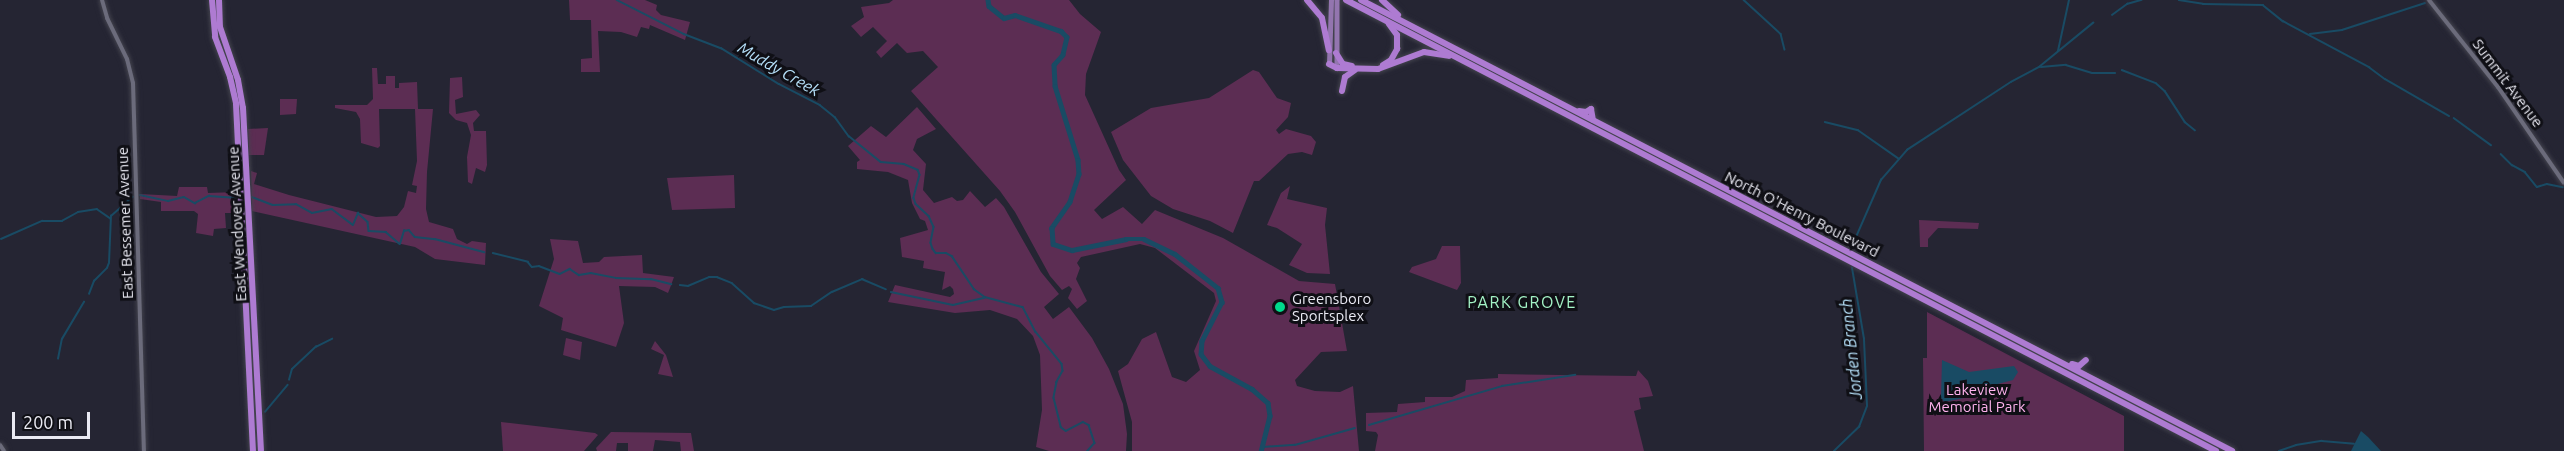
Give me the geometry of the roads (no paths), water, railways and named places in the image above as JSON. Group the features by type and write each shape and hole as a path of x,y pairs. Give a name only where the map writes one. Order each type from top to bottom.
{"highway":[{"name":"East Wendover Avenue","path":"212,0 215,37 230,77 236,104 253,451"},
{"name":"East Wendover Avenue","path":"219,0 221,33 238,80 243,108 261,451"},
{"path":"1307,0 1322,18 1333,52 1343,64 1357,67 1379,66 1394,56 1398,41 1393,28 1366,9"},
{"name":"North O'Henry Boulevard","path":"1346,0 1738,199 1776,214 2232,451"},
{"path":"1361,0 1413,26"},
{"path":"1382,0 1413,26"},
{"name":"North O'Henry Boulevard","path":"1413,26 1576,110 1586,112 1591,109 1593,120 1859,265 2216,451"},
{"path":"1329,64 1337,68 1358,69 1388,66 1424,52 1437,52 1464,61"},
{"path":"1342,91 1345,77 1358,69"},
{"path":"1729,207 1735,197"},
{"path":"1776,214 1780,206"},
{"path":"1859,265 1863,264 1897,281 1901,279"},
{"path":"2040,351 2075,366 2079,366 2086,360 2084,368 2086,372 2117,391"},
{"path":"2216,451 2225,451"}],"main road":[{"name":"East Bessemer Avenue","path":"102,0 132,78 144,451"},
{"path":"1330,0 1333,8 1333,52 1337,68"},
{"path":"1333,8 1336,0"},
{"name":"Summit Avenue","path":"2428,0 2498,87 2564,183"},
{"path":"1329,64 1333,52"},
{"path":"0,445 4,451"}],"water":[{"path":"1942,360 1969,372 2014,366 2018,372 2013,380 1990,386 1969,397 1944,402 1941,398"},
{"path":"2361,431 2368,437 2381,451 2351,451"}],"waterway":[{"name":"Muddy Creek","path":"617,0 684,34 721,48 779,84 820,105 835,117 849,136 881,162 904,164 918,170 920,175 914,198 916,204 929,216 934,227 931,243 933,249 936,253 946,253 952,256 974,289 985,297 1023,307 1036,332 1062,364 1063,371 1057,382 1054,398 1061,427 1066,431 1083,422 1089,425 1095,443 1088,451"},
{"path":"988,0 989,6 1004,18 1015,15 1061,31 1067,37 1063,55 1054,65 1055,86 1078,160 1079,174 1070,202 1052,228 1053,244 1072,250 1126,239 1144,239 1175,254 1218,288 1222,302 1202,341 1201,354 1210,366 1252,389 1268,403 1270,416 1261,451"},
{"path":"1744,0 1781,34 1785,50"},
{"path":"2058,51 2069,0"},
{"path":"2112,15 2127,4 2141,0"},
{"path":"2179,0 2203,4 2263,5 2283,21 2369,67 2385,79 2449,116"},
{"path":"2310,34 2342,30 2425,3"},
{"path":"1853,244 1881,180 1907,150 2011,82 2039,67 2093,23"},
{"path":"2041,67 2066,65 2092,73 2115,73"},
{"path":"2122,70 2156,83 2165,91 2185,122 2195,130"},
{"path":"2454,118 2491,145"},
{"name":"Jorden Branch","path":"1825,122 1858,130 1898,158"},
{"path":"2501,154 2512,165 2525,172 2537,187 2547,184 2563,187"},
{"path":"140,195 168,201 184,197 195,203 209,196 238,198"},
{"path":"89,294 94,281 109,263 111,216 133,197"},
{"path":"252,197 273,205 296,204 312,213 332,209 353,225 358,213 368,222 369,231 386,232 400,244 404,231 409,230 415,237 435,239 484,252"},
{"path":"1,239 42,221 62,221 78,212 97,209 110,218"},
{"path":"493,253 528,262 532,267 539,266 560,274 570,269 579,275 591,273 616,278 651,279 671,284"},
{"name":"Jorden Branch","path":"1834,451 1859,427 1867,406 1864,339 1852,268"},
{"path":"680,285 688,286 709,277 717,277 732,283 754,303 774,310 784,307 811,306 832,292 862,279 886,289"},
{"path":"891,292 953,305 984,298"},
{"path":"58,359 62,339 84,302"},
{"path":"289,380 292,369 316,347 332,339"},
{"path":"1369,425 1502,386 1575,375"},
{"path":"265,412 288,385"},
{"path":"1263,447 1295,445 1355,428"},
{"path":"2279,451 2296,445 2322,441 2354,444"}],"place":[{"name":"Greensboro Sportsplex","path":"1280,307"}],"district":[{"name":"PARK GROVE","path":"1522,302"}],"park label":[{"name":"Lakeview Memorial Park","path":"1977,398"}]}
